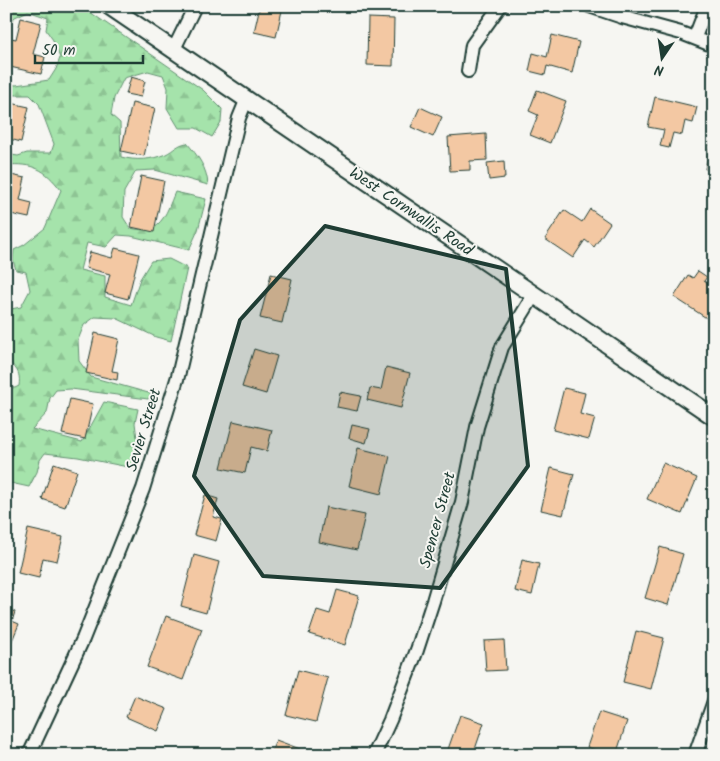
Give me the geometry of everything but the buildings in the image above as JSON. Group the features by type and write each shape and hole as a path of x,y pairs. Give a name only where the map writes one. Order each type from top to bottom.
{"street":[{"name":"West Cornwallis Road","path":"109,6 246,101 387,194 714,417"},
{"path":"173,51 195,6"},
{"path":"468,71 472,46 500,6"},
{"path":"589,6 695,37 714,46"},
{"path":"695,37 707,6"},
{"name":"Sevier Street","path":"29,755 83,639 143,489 178,376 239,118 246,101"},
{"name":"Spencer Street","path":"374,755 390,720 417,650 433,602 462,502 478,427 502,347 534,295"},
{"path":"695,755 714,701"}],"highlighted area":[{"path":"325,226 506,269 528,466 440,588 263,576 194,476 240,320"}],"green space":[{"path":"6,6 81,6 203,90 222,109 221,122 212,137 196,128 179,128 167,108 168,88 163,75 148,71 124,78 114,98 111,115 120,123 121,157 132,159 155,158 187,143 201,162 206,173 208,185 155,170 136,171 124,192 123,217 130,228 149,229 160,222 165,216 175,192 206,199 198,230 189,250 131,236 117,235 106,247 87,243 80,270 105,276 105,297 131,305 140,279 151,261 169,259 187,268 171,341 156,337 116,318 95,317 84,325 78,340 79,361 91,377 152,394 148,399 71,389 56,390 50,398 47,413 32,429 82,442 104,402 138,409 135,423 138,446 133,468 78,457 45,453 40,460 37,472 29,487 6,482 6,387 15,388 19,386 19,374 6,355 6,308 21,307 30,290 26,272 16,270 13,260 14,250 24,245 45,228 61,190 44,172 38,169 24,165 6,165 6,154 18,156 27,153 51,153 54,144 39,104 30,95 6,95 6,84 16,85 49,80 60,58 53,40 46,30 48,18 28,11 15,17 6,27"}]}
